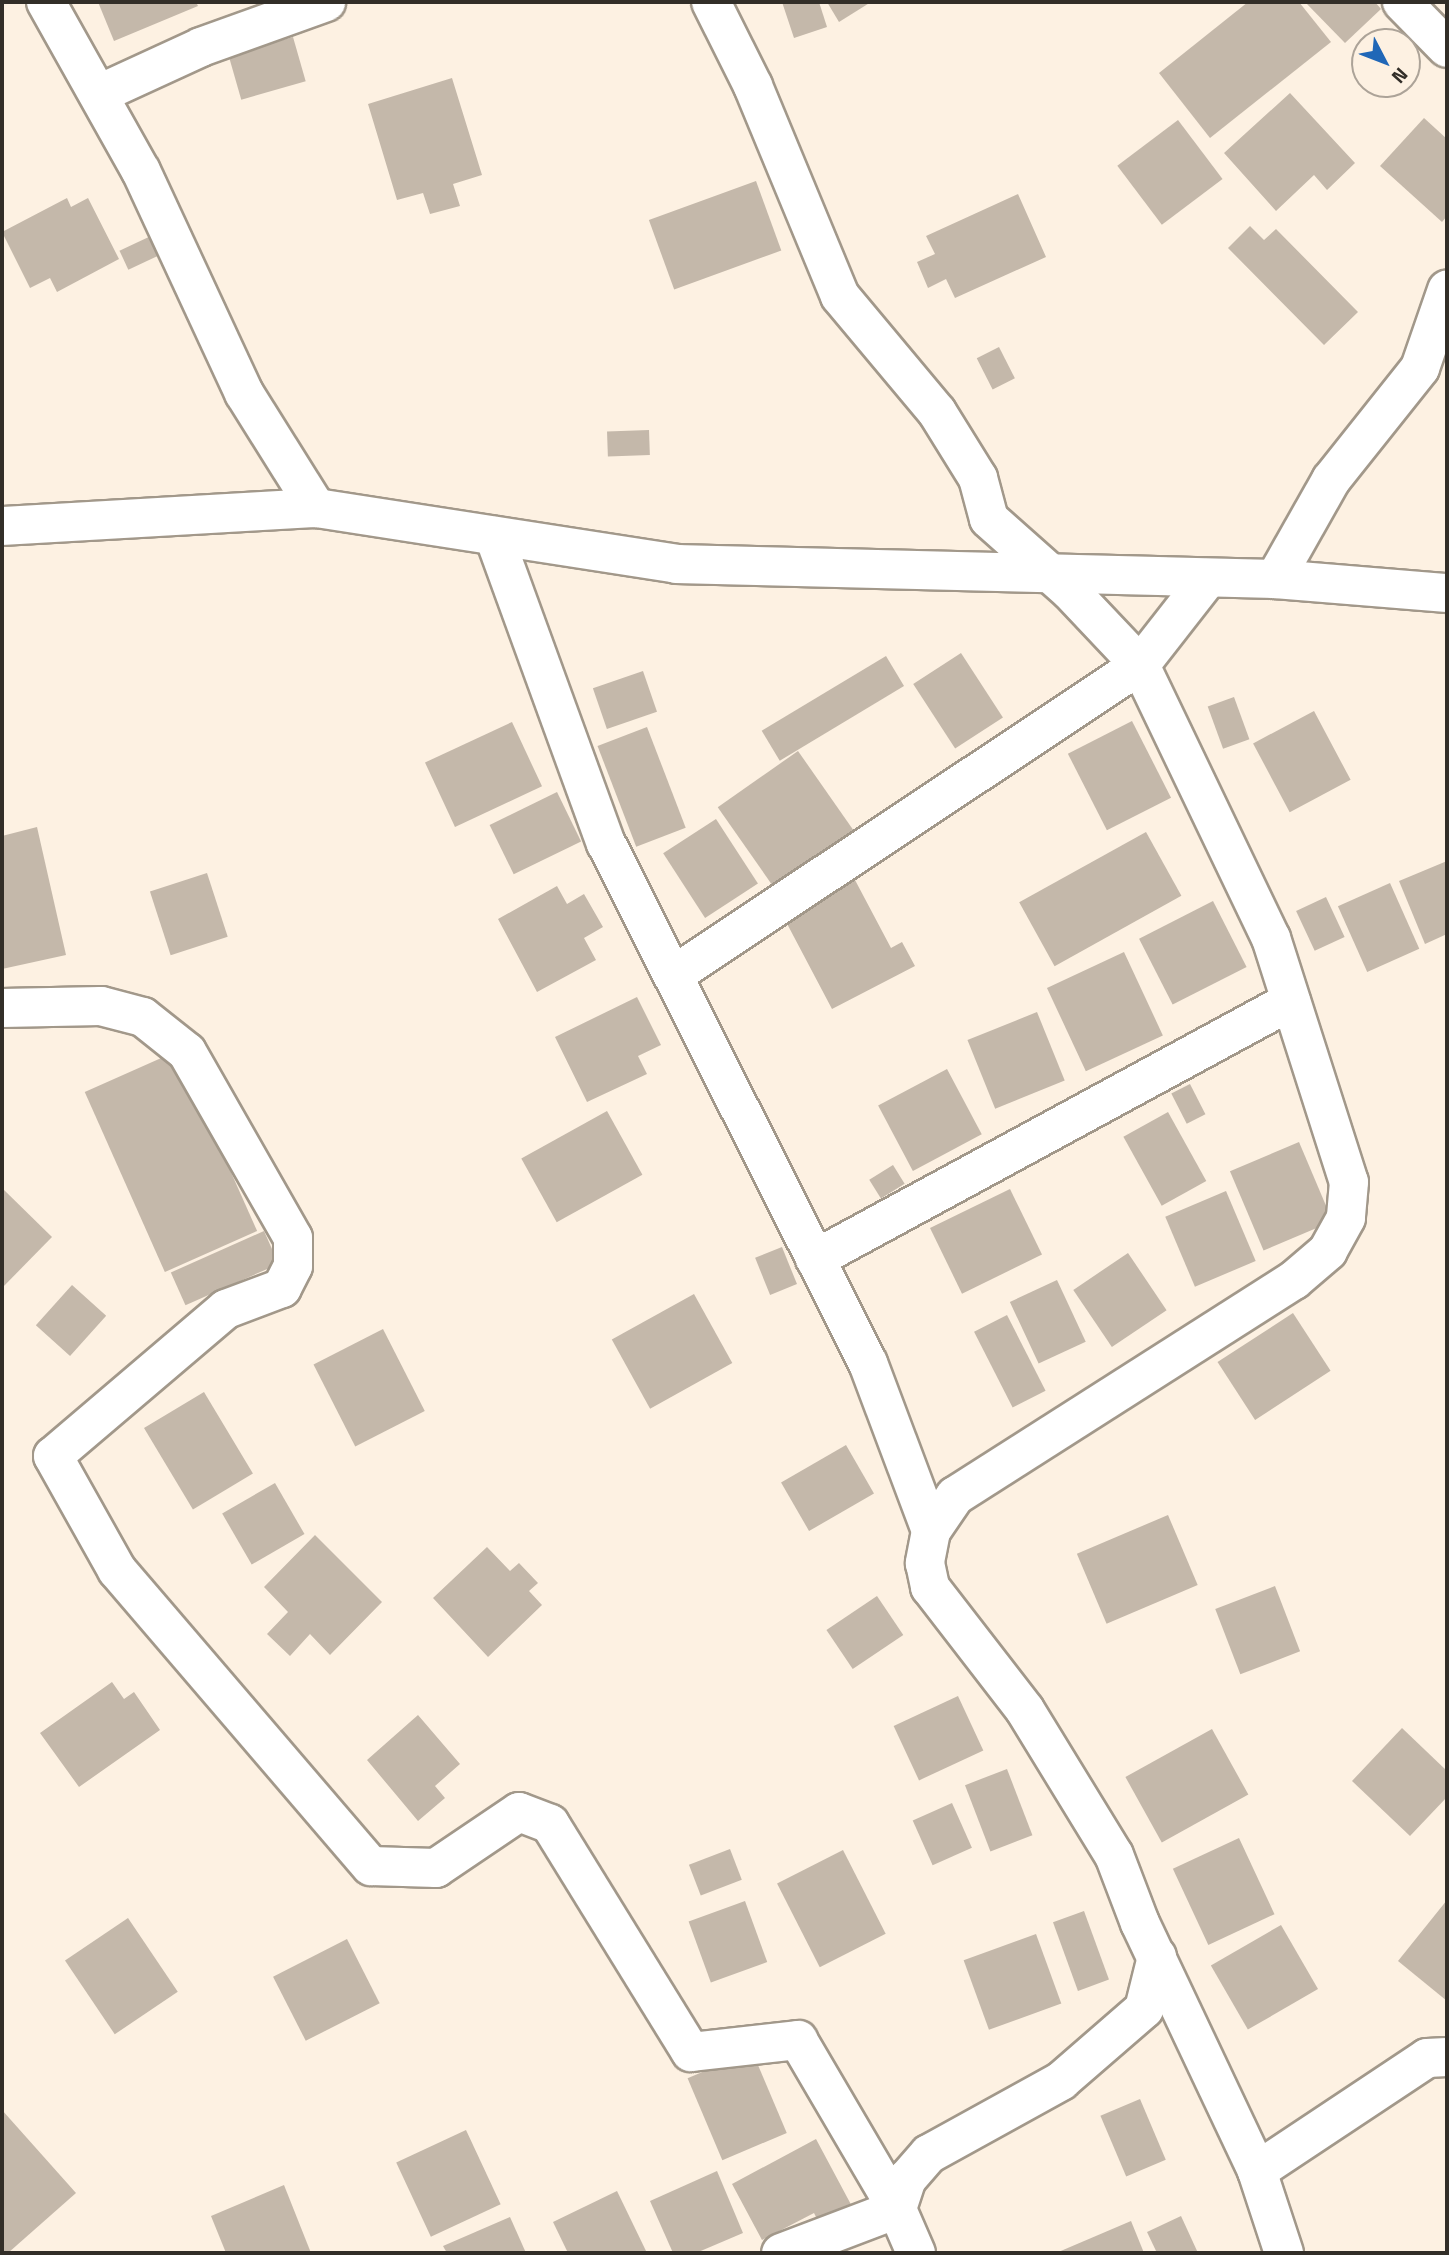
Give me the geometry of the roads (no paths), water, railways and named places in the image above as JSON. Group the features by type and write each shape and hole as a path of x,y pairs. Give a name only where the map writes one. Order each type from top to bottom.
{"street":[{"path":"46,2 141,171 244,393 316,508"},
{"path":"99,94 201,47 326,2"},
{"path":"711,2 753,86 840,296 937,412 978,478 989,519 1053,575 1140,665 1271,938 1349,1182 1346,1217 1328,1251 1294,1280 955,1496 931,1531 925,1563 930,1587 1025,1710 1114,1855 1157,1957 1257,2171 1284,2253"},
{"path":"1402,2 1447,48"},
{"path":"1275,579 1331,480 1420,368 1447,290"},
{"path":"2,526 316,508 676,564 1275,579 1447,593"},
{"path":"494,536 606,843 675,974 868,1363 931,1531"},
{"path":"675,974 1140,665 1208,578"},
{"path":"815,1259 1291,1001"},
{"path":"2,1008 101,1006 143,1017 187,1052 293,1237 293,1266 282,1288 226,1309 53,1457 117,1570 371,1866 436,1868 519,1812 550,1824 691,2052 798,2040 897,2209 916,2253"},
{"path":"897,2209 907,2179 929,2154 1061,2081 1144,2009 1157,1957"},
{"path":"1257,2171 1427,2057 1447,2057"},
{"path":"781,2253 897,2209"}]}
